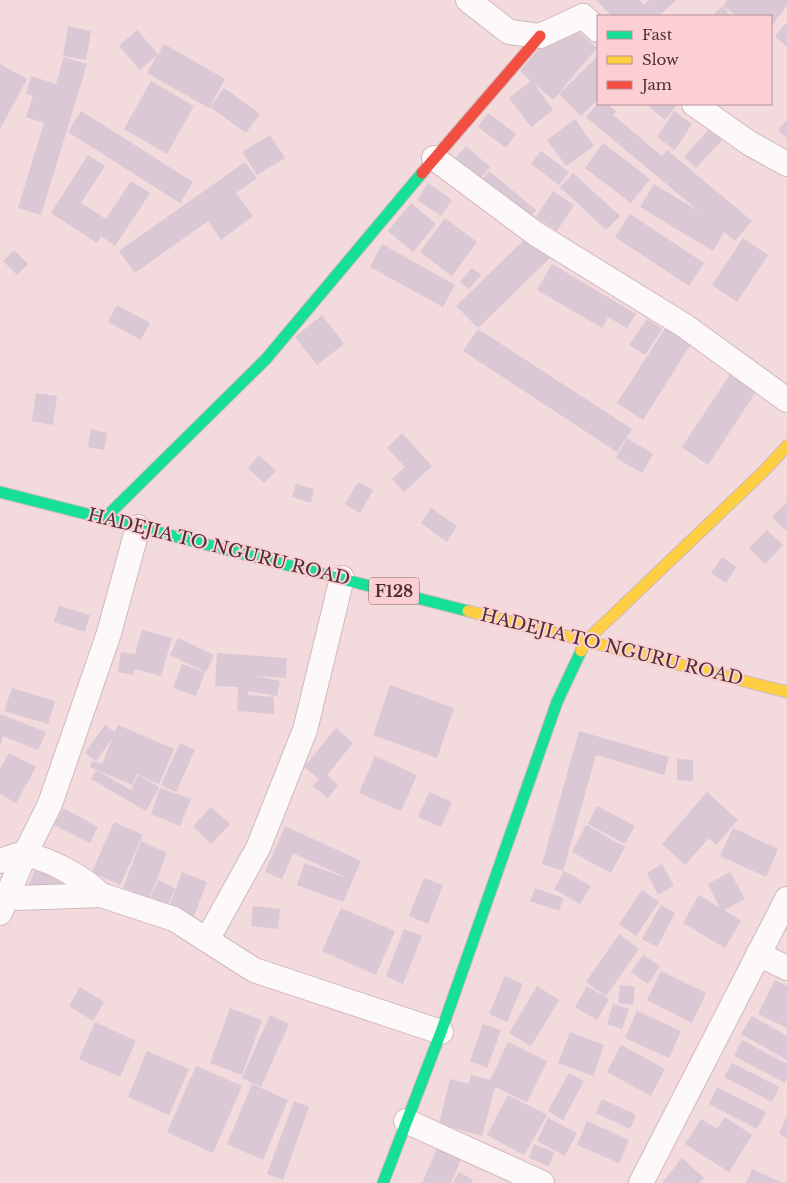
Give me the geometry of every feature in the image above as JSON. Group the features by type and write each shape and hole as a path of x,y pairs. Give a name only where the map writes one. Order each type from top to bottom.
{"street":[{"path":"468,0 509,32 540,36"},
{"path":"105,518 266,359 434,158 540,36 591,15"},
{"path":"695,105 749,143 787,164"},
{"path":"434,158 536,234 685,326 787,400"},
{"path":"383,1183 406,1120 442,1032 557,702 587,640 764,471 787,446"},
{"name":"HADEJIA TO NGURU ROAD","path":"0,492 787,692"},
{"path":"138,527 100,660 50,804 2,902 101,895 174,919 254,970 442,1032"},
{"path":"208,940 258,848 305,730 342,578"},
{"path":"0,861 25,854 57,866 89,883 101,895"},
{"path":"641,1183 787,899"},
{"path":"758,954 787,968"},
{"path":"406,1120 542,1183"}],"building":[{"path":"596,0 639,0 644,5 650,0 676,0 660,15 611,15"},
{"path":"727,0 787,0 787,5 772,26 772,15 735,15 723,6"},
{"path":"722,6 730,15 713,15"},
{"path":"564,19 597,48 553,100 533,82 553,110 531,127 509,98 531,81 520,71"},
{"path":"785,24 787,25 787,47 775,36"},
{"path":"68,26 91,31 86,60 63,56"},
{"path":"137,30 158,54 140,70 119,46"},
{"path":"164,44 225,79 209,108 147,73"},
{"path":"64,57 87,64 41,215 18,208 44,123 26,117 33,96 26,94 31,76 56,84"},
{"path":"597,57 597,100 581,116 559,94"},
{"path":"0,64 27,79 0,129"},
{"path":"151,81 194,106 167,154 124,129"},
{"path":"224,88 260,114 246,133 210,107"},
{"path":"597,104 608,105 616,111 613,115 662,156 667,150 752,221 735,241 724,232 713,251 640,207 654,184 700,212 586,117"},
{"path":"647,105 675,105 665,120"},
{"path":"81,111 193,182 180,203 68,132"},
{"path":"674,111 692,124 675,150 657,137"},
{"path":"488,113 516,134 506,148 478,127"},
{"path":"575,119 594,146 566,166 547,140"},
{"path":"787,120 787,138 778,130"},
{"path":"711,127 723,139 696,168 684,157"},
{"path":"270,135 285,158 257,175 242,152"},
{"path":"603,143 650,179 631,203 585,168"},
{"path":"466,146 490,167 468,192 444,171"},
{"path":"541,151 569,172 559,185 531,164"},
{"path":"88,155 105,166 81,203 106,219 131,181 150,193 115,246 101,236 97,243 51,213"},
{"path":"245,162 257,178 236,193 253,216 221,240 208,221 135,273 119,251"},
{"path":"489,171 536,210 520,229 473,191"},
{"path":"573,173 620,216 606,230 560,187"},
{"path":"428,183 452,200 441,216 417,200"},
{"path":"553,191 574,205 557,231 536,217"},
{"path":"411,203 436,224 413,252 388,231"},
{"path":"630,214 704,263 689,286 615,237"},
{"path":"445,218 477,242 452,276 420,252"},
{"path":"529,235 550,258 478,328 456,306"},
{"path":"743,238 768,255 737,302 712,285"},
{"path":"382,244 455,285 443,307 370,267"},
{"path":"14,250 28,264 17,275 3,261"},
{"path":"552,264 636,314 627,328 608,317 602,328 537,290"},
{"path":"472,268 481,275 469,289 460,282"},
{"path":"117,305 150,323 141,340 108,322"},
{"path":"322,315 344,344 317,365 295,337"},
{"path":"647,319 662,329 645,355 629,345"},
{"path":"666,327 691,344 643,420 617,403"},
{"path":"478,329 632,429 617,452 463,351"},
{"path":"735,367 761,384 708,465 682,447"},
{"path":"36,393 57,396 53,425 32,421"},
{"path":"91,429 107,433 104,450 88,447"},
{"path":"402,433 432,466 404,492 392,479 405,467 387,448"},
{"path":"627,438 653,454 642,473 616,458"},
{"path":"259,455 276,471 264,483 248,468"},
{"path":"358,482 373,490 360,513 345,504"},
{"path":"296,484 314,489 311,503 292,497"},
{"path":"787,502 787,528 785,530 772,517"},
{"path":"431,508 457,526 447,542 421,523"},
{"path":"767,530 783,545 765,564 749,548"},
{"path":"722,557 736,567 726,583 711,573"},
{"path":"59,606 90,615 85,632 54,622"},
{"path":"142,630 172,638 161,676 134,669 133,675 118,672 121,652 135,654"},
{"path":"178,638 214,655 206,672 170,655"},
{"path":"217,653 287,658 286,678 256,676 280,681 277,696 248,691 248,695 274,697 274,714 237,711 238,687 215,686"},
{"path":"182,664 205,672 196,696 173,688"},
{"path":"390,685 454,708 437,758 373,735"},
{"path":"12,688 55,701 48,724 4,711"},
{"path":"0,714 46,732 38,750 3,736 0,747"},
{"path":"105,725 115,732 118,725 174,749 159,784 137,774 132,785 90,767 92,761 102,764 113,737 96,761 85,753"},
{"path":"336,728 353,743 327,775 338,785 328,798 313,786 319,779 304,767"},
{"path":"579,731 669,757 664,775 596,755 563,871 542,864"},
{"path":"180,743 195,750 176,792 161,785"},
{"path":"9,753 36,767 16,803 0,794 0,769"},
{"path":"375,756 417,775 401,811 359,793"},
{"path":"677,759 693,760 693,781 677,780"},
{"path":"96,770 131,790 138,775 159,787 146,811 91,779"},
{"path":"160,788 191,799 180,826 151,814"},
{"path":"429,792 452,802 441,827 418,817"},
{"path":"707,792 738,820 716,845 709,838 685,865 662,844"},
{"path":"597,806 635,826 625,844 588,824"},
{"path":"211,807 230,824 211,844 193,826"},
{"path":"63,808 98,827 90,843 54,825"},
{"path":"114,822 143,835 120,885 92,872"},
{"path":"586,825 625,847 611,873 572,852"},
{"path":"285,826 361,861 343,902 297,885 305,863 349,879 293,853 282,879 265,872"},
{"path":"733,828 778,849 766,877 720,856"},
{"path":"141,841 167,853 149,899 123,888"},
{"path":"40,859 76,875 64,902 28,886"},
{"path":"662,864 674,886 658,895 647,873"},
{"path":"564,871 591,886 580,904 554,889"},
{"path":"182,872 207,882 194,916 169,907"},
{"path":"730,872 745,899 724,910 741,921 725,948 683,923 699,895 720,908 708,884"},
{"path":"424,878 443,885 428,924 409,916"},
{"path":"158,880 175,888 168,905 151,897"},
{"path":"535,888 563,898 559,911 530,901"},
{"path":"642,890 659,902 636,936 619,924"},
{"path":"661,905 675,913 657,947 642,939"},
{"path":"253,906 280,909 278,929 251,926"},
{"path":"341,908 395,931 376,975 322,951"},
{"path":"404,929 422,936 403,984 386,976"},
{"path":"619,934 639,949 606,996 586,982"},
{"path":"643,955 660,966 648,984 631,972"},
{"path":"661,971 706,993 692,1023 647,1000"},
{"path":"505,976 523,984 507,1022 489,1014"},
{"path":"775,980 787,986 787,1028 758,1014"},
{"path":"620,985 635,987 633,1005 618,1003"},
{"path":"537,986 559,1000 531,1046 509,1033"},
{"path":"587,986 609,999 597,1020 575,1007"},
{"path":"80,987 104,1002 93,1021 69,1006"},
{"path":"613,1004 629,1009 622,1029 607,1024"},
{"path":"230,1008 262,1020 242,1075 210,1063"},
{"path":"637,1011 681,1031 669,1058 625,1038"},
{"path":"270,1015 289,1024 261,1087 242,1078"},
{"path":"752,1016 787,1036 787,1060 741,1034"},
{"path":"95,1022 136,1041 120,1077 79,1059"},
{"path":"483,1024 501,1030 487,1068 470,1061"},
{"path":"570,1032 604,1045 593,1076 558,1063"},
{"path":"742,1040 787,1064 785,1083 734,1056"},
{"path":"508,1042 547,1061 527,1102 495,1087 482,1136 439,1124 450,1079 469,1084 471,1075 490,1080"},
{"path":"621,1045 665,1069 651,1096 607,1072"},
{"path":"147,1051 189,1069 169,1115 128,1097"},
{"path":"732,1063 779,1087 772,1102 724,1077"},
{"path":"196,1066 242,1086 213,1153 167,1132"},
{"path":"569,1073 584,1081 563,1120 548,1111"},
{"path":"252,1084 288,1100 263,1160 227,1144"},
{"path":"717,1087 766,1112 757,1129 709,1104"},
{"path":"508,1095 547,1115 524,1155 487,1135"},
{"path":"602,1099 636,1115 630,1129 596,1113"},
{"path":"294,1101 309,1107 283,1180 267,1174"},
{"path":"787,1116 787,1138 779,1134"},
{"path":"725,1117 752,1135 729,1172 685,1144 701,1119 717,1129"},
{"path":"548,1118 577,1133 565,1156 537,1141"},
{"path":"587,1121 629,1140 619,1163 577,1145"},
{"path":"534,1144 554,1152 549,1166 529,1158"},
{"path":"438,1146 462,1157 451,1183 422,1183"},
{"path":"682,1158 704,1178 699,1183 662,1183"},
{"path":"752,1169 783,1183 746,1183"},
{"path":"459,1172 473,1180 471,1183 453,1183"}],"traffic: fast":[{"path":"105,518 266,359 422,173"},
{"path":"0,492 468,611"},
{"path":"383,1183 441,1032 557,702 581,651"}],"traffic: slow":[{"path":"581,651 587,640 764,471 787,446"},
{"path":"468,611 787,692"}],"traffic: jam":[{"path":"422,173 540,36"}]}
